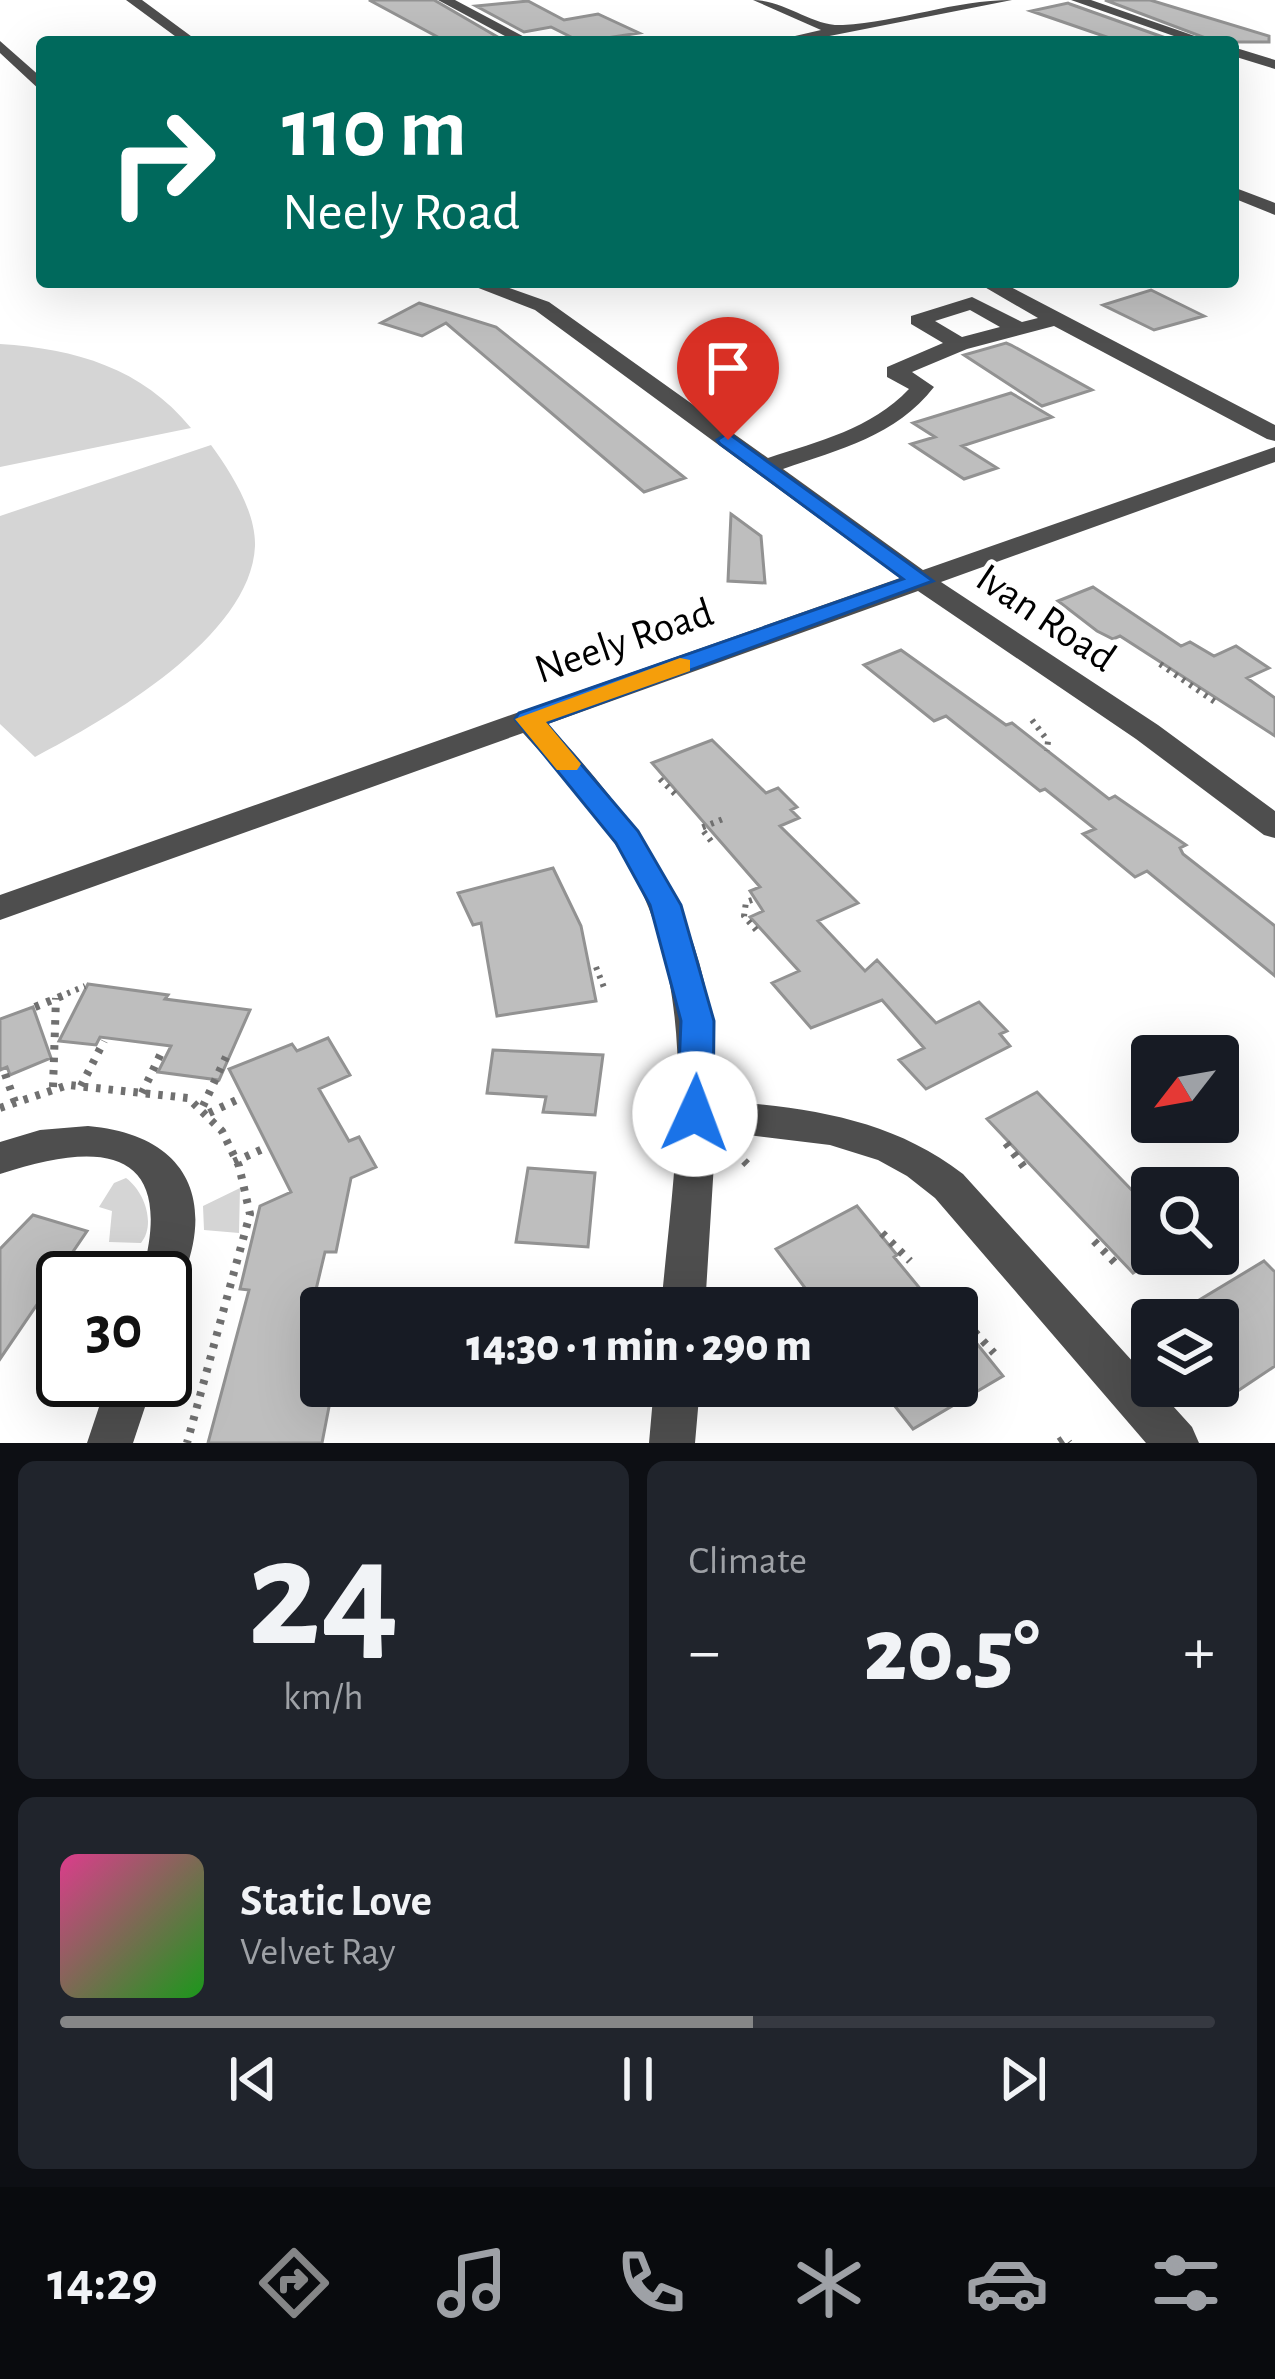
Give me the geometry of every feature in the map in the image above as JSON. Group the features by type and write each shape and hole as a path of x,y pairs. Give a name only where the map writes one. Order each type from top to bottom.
{"street":[{"path":"133,0 184,36"},
{"path":"445,0 515,36"},
{"path":"760,0 850,36"},
{"path":"809,36 1005,0"},
{"path":"1078,0 1186,36"},
{"path":"0,44 36,81"},
{"path":"1239,53 1275,65"},
{"path":"1239,195 1275,210"},
{"name":"Ivan Road","path":"490,288 542,306 921,581 1147,732 1275,827"},
{"path":"998,288 1275,434"},
{"path":"958,344 918,320 972,303 1019,329"},
{"path":"766,467 897,415 923,387 895,371 958,344 1058,319"},
{"name":"Neely Road","path":"0,908 1275,454"},
{"path":"528,719 628,838 665,905 698,1021 683,1287"},
{"path":"695,1114 825,1126 910,1153 949,1186 1176,1443"},
{"path":"0,1157 50,1141 70,1141 117,1146 153,1161 166,1177 174,1225 168,1251"},
{"path":"110,1443 122,1407"},
{"path":"672,1443 675,1407"}],"path":[{"path":"1160,664 1215,702"},
{"path":"1031,719 1048,741 1047,751"},
{"path":"660,778 676,795"},
{"path":"711,841 701,828 722,818"},
{"path":"752,900 746,902 744,916 757,931"},
{"path":"596,967 605,991"},
{"path":"35,1007 85,986"},
{"path":"53,1087 56,998"},
{"path":"82,1086 104,1041"},
{"path":"142,1093 163,1049"},
{"path":"226,1057 206,1109 241,1098"},
{"path":"5,1074 15,1102"},
{"path":"1006,1143 1028,1171"},
{"path":"234,1162 267,1147"},
{"path":"882,1233 910,1261"},
{"path":"1094,1241 1120,1268"},
{"path":"978,1335 994,1353"},
{"path":"1060,1442 1065,1438 1069,1443"}],"shaded area":[{"path":"0,344 55,351 106,365 151,390 191,428 0,467"},
{"path":"211,445 234,479 254,533 247,580 229,612 203,643 135,698 35,757 0,724 0,516"},
{"path":"126,1178 146,1209 148,1227 141,1243 109,1242 112,1211 99,1207 114,1183"},
{"path":"240,1188 239,1233 204,1230 203,1206"}],"building":[{"path":"369,0 434,0 496,36 436,36"},
{"path":"1105,0 1150,0 1269,36 1269,42 1200,36"},
{"path":"528,1 564,20 598,14 639,33 569,36 551,27 524,32 476,6"},
{"path":"1068,3 1160,36 1104,36 1031,11"},
{"path":"1151,290 1204,316 1154,330 1103,305"},
{"path":"419,303 496,327 685,478 644,492 446,323 422,336 381,323"},
{"path":"1006,343 1092,390 1042,406 964,355"},
{"path":"1011,393 1052,417 962,446 997,468 964,479 911,444 935,437 913,423"},
{"path":"731,514 761,536 765,583 728,581"},
{"path":"1093,587 1181,646 1190,642 1214,656 1236,646 1269,668 1247,678 1275,698 1275,736 1120,636 1113,639 1097,631 1058,601"},
{"path":"901,650 1006,725 1012,723 1109,799 1115,796 1186,845 1180,848 1183,854 1275,926 1275,976 1147,871 1135,877 1083,834 1095,829 1045,789 1040,791 946,716 934,721 864,665"},
{"path":"712,740 766,793 778,788 797,807 791,810 799,818 780,826 858,903 818,921 865,971 877,960 936,1023 979,1002 1007,1031 1000,1034 1010,1046 926,1089 899,1060 924,1048 882,1000 811,1028 772,983 799,971 750,917 763,911 750,891 760,887 652,763"},
{"path":"553,868 581,926 596,1001 497,1016 481,923 473,925 458,893"},
{"path":"88,984 250,1010 219,1080 158,1072 171,1046 100,1037 96,1045 59,1041"},
{"path":"33,1007 51,1058 10,1075 7,1067 0,1070 0,1019"},
{"path":"328,1038 350,1075 319,1089 349,1141 359,1137 376,1167 351,1178 336,1252 325,1252 317,1287 300,1287 300,1407 329,1407 322,1443 208,1443 249,1290 240,1289 260,1206 291,1192 229,1069 292,1044 297,1051"},
{"path":"493,1050 603,1055 595,1115 543,1112 546,1097 487,1093"},
{"path":"1037,1092 1131,1189 1131,1271 987,1119"},
{"path":"528,1168 595,1173 588,1247 516,1242"},
{"path":"857,1206 919,1287 804,1287 776,1249"},
{"path":"33,1215 87,1231 73,1251 36,1251 36,1306 0,1359 0,1249"},
{"path":"1264,1261 1275,1272 1275,1366 1239,1390 1239,1299 1201,1299"},
{"path":"978,1345 1003,1376 978,1391"},
{"path":"896,1407 950,1407 913,1429"}],"slow traffic":[{"path":"567,764 528,719 680,666"}],"route":[{"path":"695,1114 698,1021 682,951 665,905 628,838 528,719 921,581 728,440"}]}
